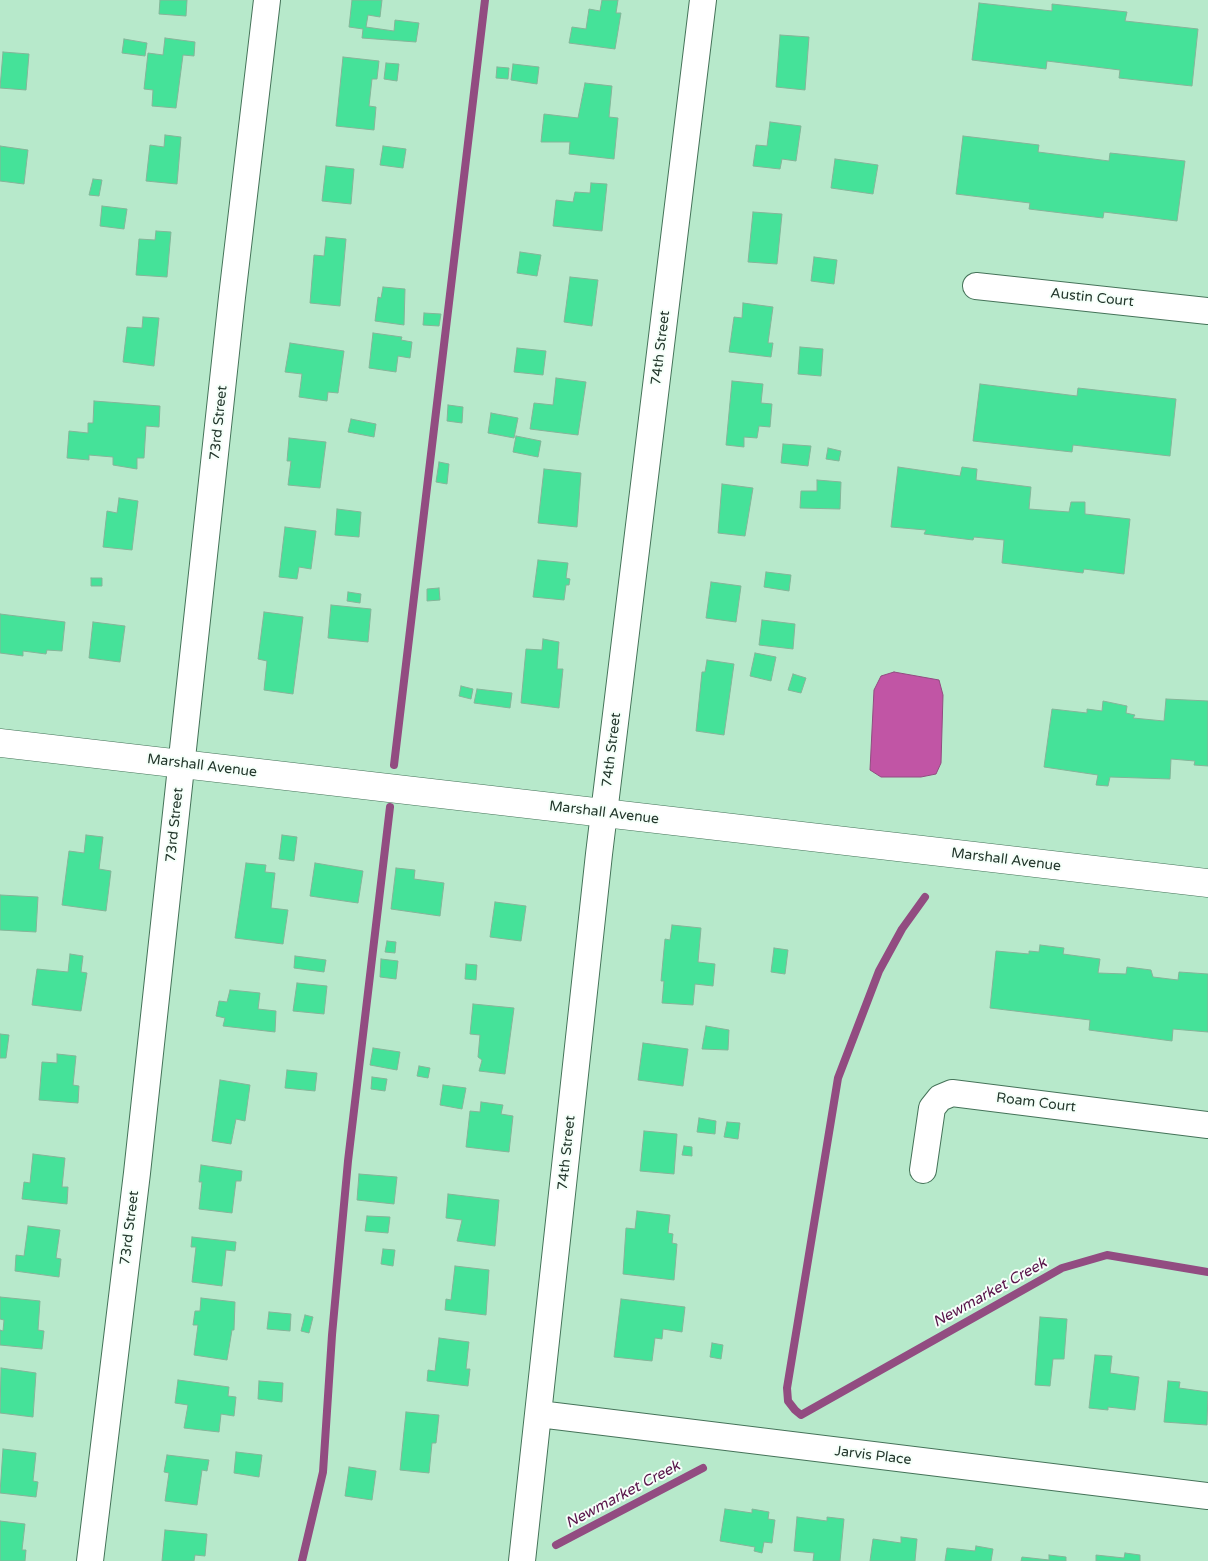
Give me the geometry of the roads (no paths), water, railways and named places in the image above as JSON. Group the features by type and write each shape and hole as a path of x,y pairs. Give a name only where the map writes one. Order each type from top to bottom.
{"street":[{"name":"73rd Street","path":"90,1561 137,1173 267,0"},
{"name":"74th Street","path":"522,1561 604,813 703,0"},
{"name":"Austin Court","path":"976,286 1208,311"},
{"name":"Marshall Avenue","path":"0,743 1208,884"},
{"name":"Roam Court","path":"923,1170 932,1108 940,1098 952,1093 1208,1125"},
{"name":"Jarvis Place","path":"539,1414 1208,1496"}],"waterway":[{"path":"394,765 485,0"},
{"path":"302,1561 323,1472 332,1335 348,1161 390,807"},
{"path":"925,897 902,929 879,971 838,1078 787,1388 788,1401 801,1415 1062,1268 1107,1255 1208,1272"},
{"name":"Newmarket Creek","path":"556,1545 703,1468"}]}
